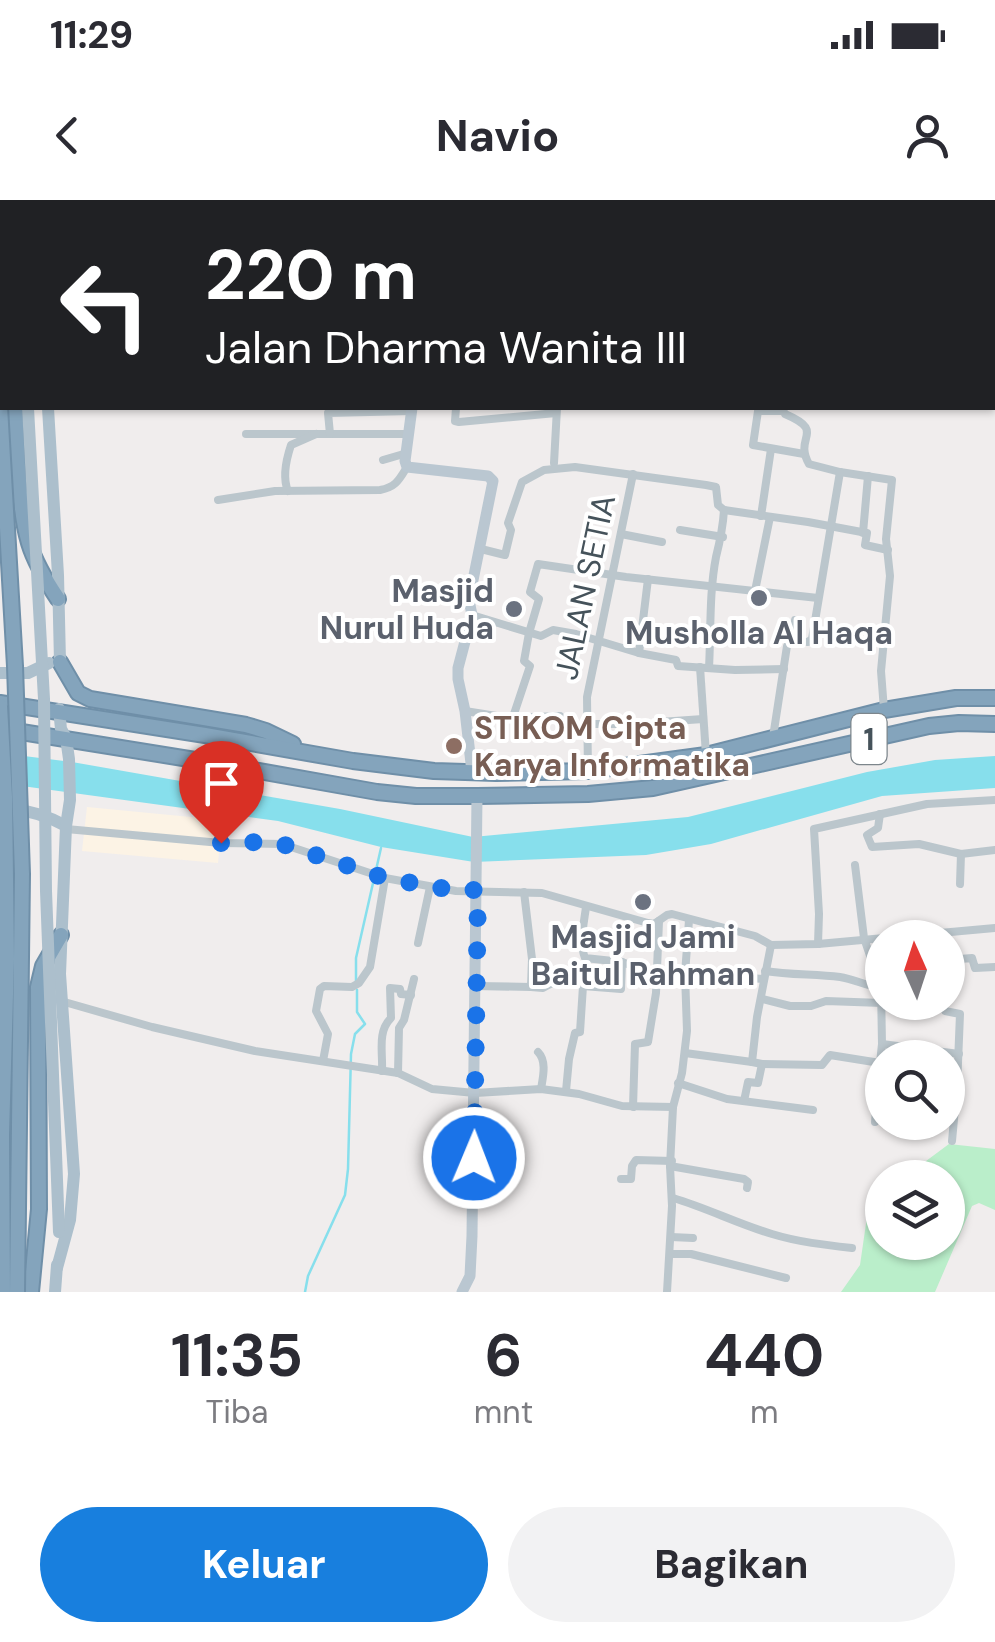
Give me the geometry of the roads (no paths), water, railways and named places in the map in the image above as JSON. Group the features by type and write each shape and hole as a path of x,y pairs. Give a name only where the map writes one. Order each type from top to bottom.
{"highway":[{"path":"0,410 22,874 17,1292"},
{"path":"14,410 28,541 58,599"},
{"path":"59,655 78,693 90,700 232,722 266,731 328,758"},
{"name":"1","path":"0,705 59,711 328,758 472,772 588,770 706,755 884,710 956,698 995,698"},
{"path":"0,705 6,941 2,1292"},
{"path":"205,735 232,722"},
{"name":"1","path":"0,729 376,792 477,796 588,794 653,788 930,726 995,724"},
{"path":"31,1292 39,1209 38,987 60,934"}],"main road":[{"path":"28,410 44,699 46,891 59,1232 55,1292"},
{"path":"0,674 37,670 59,655 48,410"},
{"path":"57,1268 70,1220 74,1174 60,934 70,800 66,738 59,711"},
{"path":"3,812 30,810 66,828"}],"street":[{"path":"330,434 328,413 391,410"},
{"path":"218,500 275,491 392,488 407,460 412,410"},
{"path":"456,410 456,422 508,412 556,410 554,463"},
{"path":"804,454 753,445 758,412 782,410 803,422 804,454 809,464 892,480 886,539 890,589 881,671 884,710"},
{"path":"246,434 409,434"},
{"path":"288,491 286,464 291,445 317,434"},
{"path":"755,591 771,449"},
{"path":"382,460 407,460 490,477 493,483 469,600 472,615 458,668 472,772"},
{"path":"481,549 505,554 511,530 508,523 520,484 544,470 574,466 716,487 717,502 724,510 864,532 868,533 865,545 888,550"},
{"path":"773,737 787,646 811,640 840,472"},
{"name":"JALAN SETIA","path":"588,770 587,697 633,474"},
{"path":"864,532 868,476"},
{"path":"706,755 705,668 724,510"},
{"path":"486,520 508,523"},
{"path":"680,530 723,537"},
{"path":"620,534 662,542"},
{"path":"513,718 530,666 524,661 539,599 530,593 538,564 818,598"},
{"path":"640,653 648,579"},
{"path":"472,615 541,636 553,630 576,634 676,660 678,666 784,669"},
{"path":"792,642 795,620"},
{"path":"465,711 513,718 560,716 561,727 568,727"},
{"path":"587,724 623,724 632,729 655,728 660,722 703,720"},
{"path":"462,1292 472,1264 477,796"},
{"path":"818,944 814,829 927,804 995,800"},
{"path":"880,814 878,828 867,835 872,847 919,844 961,854 995,850"},
{"path":"66,828 221,843 282,844 368,873 430,887 542,894 648,923 672,914 755,936 771,945 864,938"},
{"path":"960,884 961,854"},
{"path":"855,865 865,941"},
{"path":"322,1061 328,1034 316,1010 320,989 356,985 370,967 382,877"},
{"path":"418,943 430,887"},
{"path":"524,892 532,988"},
{"path":"586,907 582,931 584,957 658,970"},
{"path":"667,1292 673,1107 687,1031 685,974 689,920"},
{"path":"633,1107 635,1044 648,1042 658,970 659,922"},
{"path":"965,932 995,928"},
{"path":"744,1102 748,1082 758,1083 764,975 771,945"},
{"path":"965,959 972,958 975,968 995,967"},
{"path":"476,986 544,988 560,981 621,990 622,962"},
{"path":"685,974 810,974 848,978 865,986"},
{"path":"398,1073 400,1028 414,979"},
{"path":"566,1091 575,1033 580,1032 583,986"},
{"path":"382,1071 381,1033 391,1018 390,988 411,995"},
{"path":"762,999 790,1006 826,1001 865,1003"},
{"path":"61,1001 212,1042 398,1073 428,1088 475,1093 541,1088 622,1106 673,1107"},
{"path":"538,1052 544,1068 541,1088"},
{"path":"685,1052 757,1063 822,1065 830,1055 865,1061"},
{"path":"678,1083 727,1100 813,1110"},
{"path":"621,1179 632,1178 636,1160 744,1178 747,1188"},
{"path":"673,1198 773,1234 852,1248"},
{"path":"671,1237 693,1238"},
{"path":"670,1254 691,1254 786,1278"}],"water":[{"path":"0,753 340,809 473,837 688,817 867,772 935,760 995,756 995,788 882,796 711,844 646,855 474,862 381,847 278,821 0,783"}],"waterway":[{"path":"356,982 356,958 381,848"},
{"path":"305,1292 308,1276 345,1195 351,1054 355,1034 365,1024 357,1012 357,990"}],"place":[{"name":"Musholla Al Haqa","path":"759,598"},
{"name":"Masjid Nurul Huda","path":"514,609"},
{"name":"STIKOM Cipta Karya Informatika","path":"454,746"},
{"name":"Masjid Jami Baitul Rahman","path":"643,902"}]}
